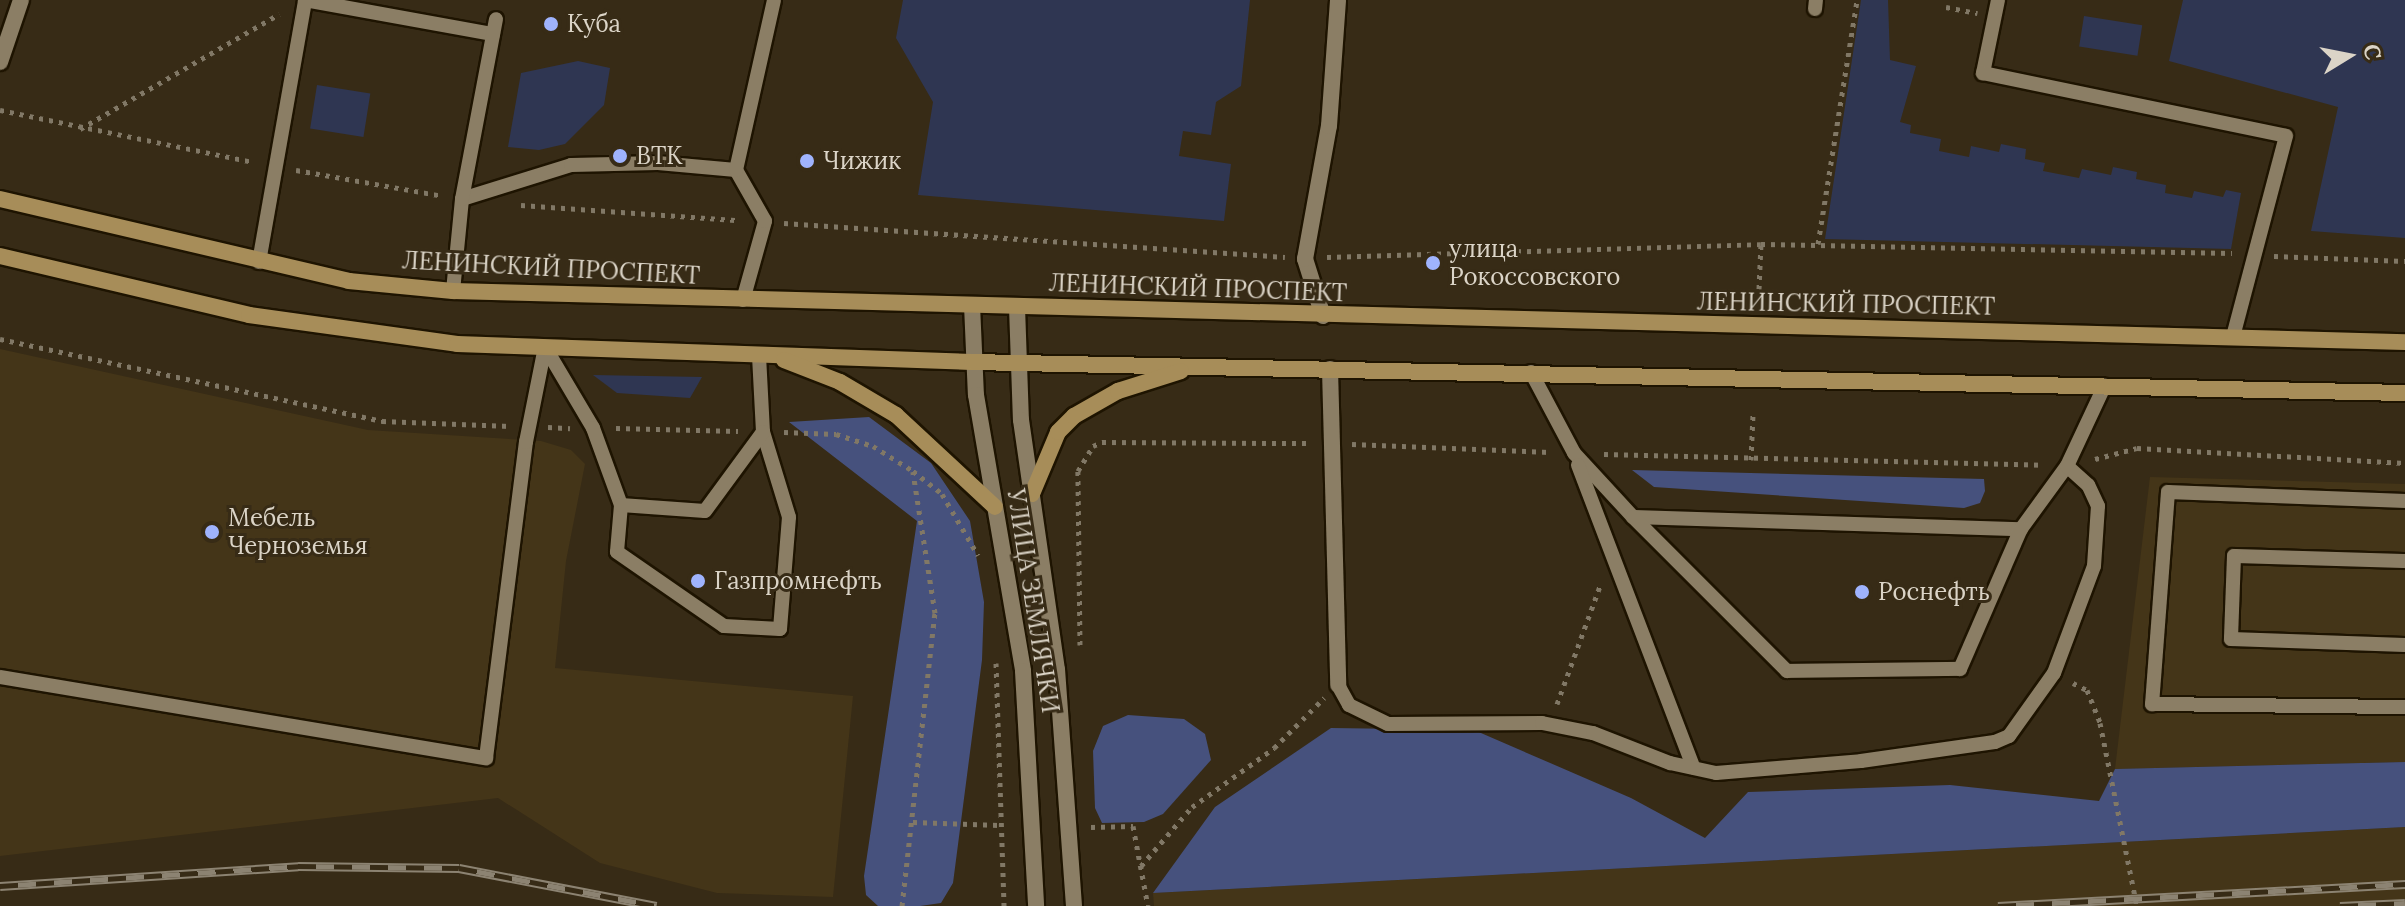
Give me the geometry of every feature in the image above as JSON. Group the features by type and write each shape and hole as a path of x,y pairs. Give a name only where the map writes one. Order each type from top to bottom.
{"main road":[{"name":"ЛЕНИНСКИЙ ПРОСПЕКТ","path":"0,199 349,281 453,291 2405,342"},
{"path":"0,256 249,315 457,344 972,362 2405,393"},
{"path":"759,355 813,369 877,402 939,451 995,507"},
{"path":"1032,494 1058,432 1074,416 1118,391 1200,366"}],"street":[{"path":"0,62 21,0"},
{"path":"1323,316 1305,259 1329,126 1338,0"},
{"name":"УЛИЦА ЗЕМЛЯЧКИ","path":"972,305 972,362 1023,671 1036,906"},
{"name":"УЛИЦА ЗЕМЛЯЧКИ","path":"1017,307 1016,363 1057,669 1074,906"},
{"path":"1330,369 1338,685"}],"lane":[{"path":"743,300 765,221 736,170 774,0"},
{"path":"1998,0 1983,73 2286,136 2233,337"},
{"path":"259,262 300,3 494,27 462,199 453,291"},
{"path":"462,199 571,165 658,163 736,170"},
{"path":"0,677 486,758 528,427 545,347"},
{"path":"545,347 593,428 621,505 617,552 724,626 780,629 789,517 763,432 759,355"},
{"path":"1531,372 1574,453 1694,768"},
{"path":"1574,453 1633,517 1787,671 1960,669 2021,529 2067,466 2105,385"},
{"path":"621,505 705,511 763,432"},
{"path":"1338,685 1349,705 1388,724 1542,723 1593,733 1694,768 1740,774 1995,742 2009,736 2054,673 2090,578 2100,534 2098,506 2088,485 2067,466"},
{"path":"2405,501 2168,492 2152,704 2405,707"},
{"path":"1633,517 2021,529"},
{"path":"2405,561 2234,556 2231,639 2405,645"}],"path":[{"path":"1818,244 1857,0"},
{"path":"78,129 300,3"},
{"path":"0,110 78,129 462,199"},
{"path":"518,205 1305,259 1818,244 2196,250 2405,261"},
{"path":"1759,289 1761,244"},
{"path":"0,339 382,421 836,434 873,446 942,494 981,560"},
{"path":"1751,460 1753,414"},
{"path":"1080,657 1078,471 1093,446 1102,442 1332,443 1751,460 2067,466 2137,448 2405,463"},
{"path":"902,906 935,613 913,471"},
{"path":"1542,723 1563,696 1592,597 1616,560"},
{"path":"995,658 1004,906"},
{"path":"2054,673 2087,690 2100,723 2137,906"},
{"path":"1140,866 1192,807 1274,748 1338,685"},
{"path":"1090,814 1091,830 1133,826 1148,906"},
{"path":"913,822 999,825"}],"shaded area":[{"path":"903,0 1250,0 1241,86 1216,102 1211,135 1183,131 1179,156 1231,164 1224,221 918,195 933,102 896,38"},
{"path":"1861,0 1888,0 1890,60 1916,66 1900,122 1911,125 1910,133 1941,139 1939,151 1969,157 1971,146 1999,152 2001,144 2026,149 2025,159 2045,163 2043,171 2079,178 2082,169 2111,175 2113,167 2137,172 2136,179 2166,185 2165,193 2192,198 2194,191 2223,197 2226,190 2241,193 2231,249 1825,239"},
{"path":"2183,0 2405,0 2405,238 2311,231 2338,107 2169,61"},
{"path":"2084,16 2142,25 2137,56 2079,47"},
{"path":"578,61 610,68 604,105 565,144 539,150 508,147 521,73"},
{"path":"317,85 370,93 363,137 310,128"},
{"path":"0,349 368,430 541,441 571,450 585,464 566,561 555,668 853,696 833,897 717,893 600,863 498,798 0,856"},
{"path":"593,375 702,377 690,398 617,393"},
{"path":"869,417 931,463 970,521 984,602 982,660 953,883 941,903 920,906 878,906 866,895 864,876 917,521 789,422"},
{"path":"1632,470 1984,479 1985,491 1980,503 1964,508 1654,487"},
{"path":"2150,477 2405,484 2405,762 2115,769"},
{"path":"1128,715 1184,719 1205,734 1211,760 1163,814 1144,822 1102,823 1095,808 1093,751 1103,726"},
{"path":"1331,728 1474,730 1631,798 1705,838 1748,792 1950,785 2099,801 2115,769 2405,762 2405,827 1153,893 1215,807"},
{"path":"2405,827 2405,906 1154,906 1153,893"}],"railway":[{"path":"0,886 298,866 459,868 656,906"},
{"path":"1998,906 2405,884"},
{"path":"2340,906 2405,903"}],"place":[{"name":"Куба","path":"551,24"},
{"name":"ВТК","path":"620,156"},
{"name":"Чижик","path":"807,161"},
{"name":"улица Рокоссовского","path":"1433,263"},
{"name":"Мебель Черноземья","path":"212,532"},
{"name":"Газпромнефть","path":"698,581"},
{"name":"Роснефть","path":"1862,592"}]}
